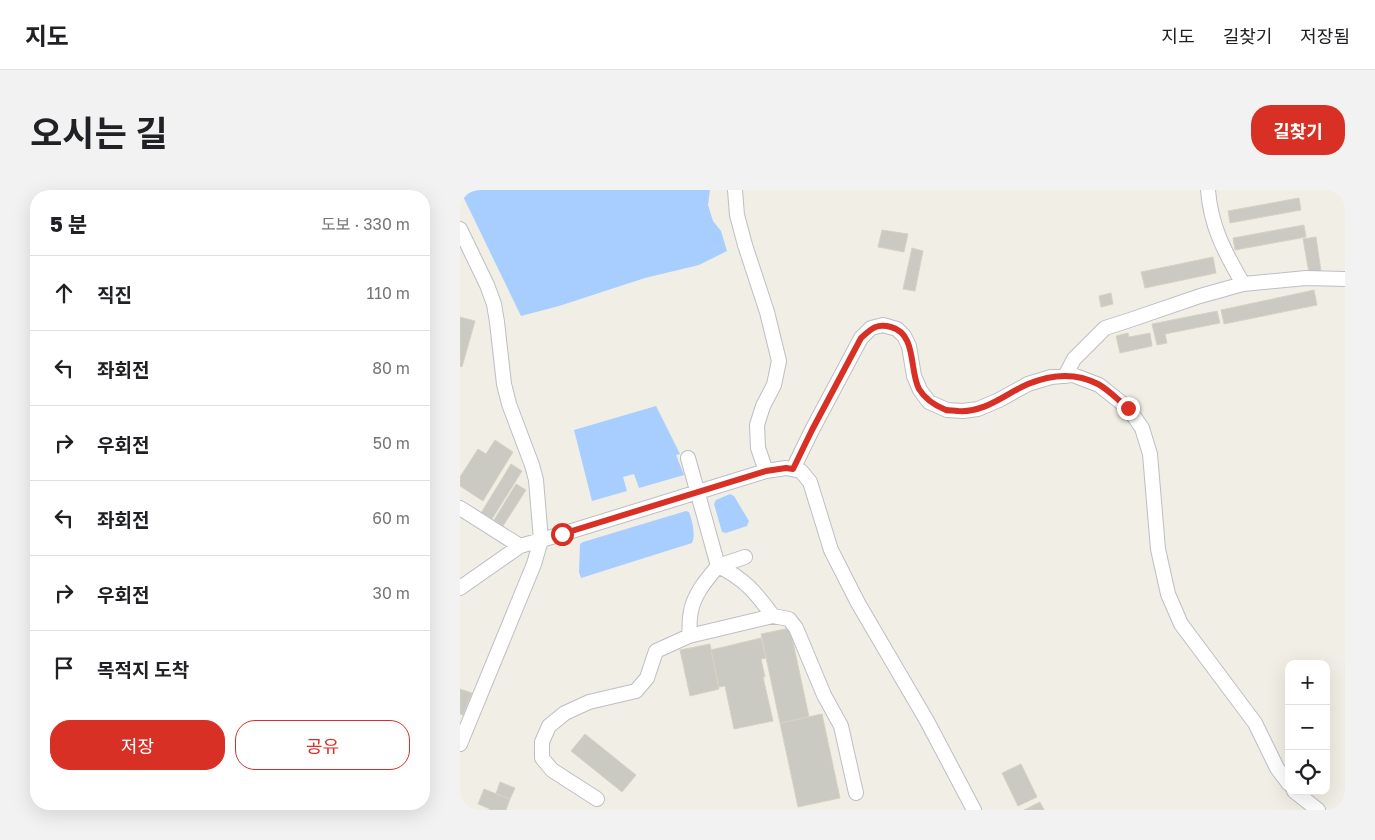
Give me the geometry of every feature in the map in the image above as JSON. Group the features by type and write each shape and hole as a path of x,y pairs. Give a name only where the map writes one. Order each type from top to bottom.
{"street":[{"path":"734,190 737,215 767,312 779,362 774,385 763,406 757,425 758,448 766,471"},
{"path":"1208,190 1209,206 1215,229 1226,254 1243,284"},
{"path":"460,229 494,304 504,384 509,404 536,480 541,540 534,564 460,744"},
{"path":"1065,376 1074,359 1105,328 1200,296 1243,284 1306,278 1345,279"},
{"path":"793,469 861,338 871,328 883,325 897,329 904,336 909,346 914,376 920,390 930,402 947,410 963,411 978,409 1028,384 1051,377 1072,375 1099,385 1128,408 1142,428 1150,454 1158,549 1168,594 1181,624 1255,723 1277,768 1285,779"},
{"path":"688,458 718,566 731,572 748,584 773,616"},
{"path":"460,588 520,546 766,471 786,468 801,471 810,482 831,550 858,603 927,721 974,810"},
{"path":"460,508 520,546"},
{"path":"689,636 691,611 707,578 718,566 745,557"},
{"path":"596,799 552,770 542,758 542,742 549,726 565,713 589,702 636,691 646,678 656,651 689,636 773,616 789,619 796,628 824,695 841,726 856,793"},
{"path":"1297,795 1318,810"}],"water":[{"path":"460,190 710,190 708,205 713,221 721,231 727,251 699,265 645,278 559,306 521,316"},
{"path":"656,406 680,454 676,455 684,475 639,488 634,474 623,477 627,491 592,501 574,430"},
{"path":"730,494 734,496 749,521 747,526 726,533 722,532 714,504 716,500"},
{"path":"686,511 689,512 694,532 692,543 581,578 579,572 580,544 583,542"}],"building":[{"path":"1299,198 1301,210 1230,223 1228,211"},
{"path":"1304,225 1306,237 1235,250 1233,238"},
{"path":"882,230 908,234 904,252 878,247"},
{"path":"1316,237 1321,271 1309,273 1303,239"},
{"path":"912,248 923,251 915,291 903,289"},
{"path":"1213,257 1216,273 1145,288 1141,272"},
{"path":"1314,290 1317,305 1224,324 1221,310"},
{"path":"1111,293 1113,304 1101,307 1099,296"},
{"path":"1217,311 1220,323 1165,334 1167,343 1157,345 1152,324"},
{"path":"460,317 475,321 462,367 460,366"},
{"path":"1128,333 1129,337 1150,333 1152,346 1120,353 1116,336"},
{"path":"495,440 513,452 483,501 460,486 460,477 478,449 486,454"},
{"path":"511,464 522,471 492,519 481,513"},
{"path":"516,484 526,490 503,526 494,520"},
{"path":"790,628 809,717 780,723 761,634"},
{"path":"761,638 766,658 761,659 765,677 763,677 773,721 734,729 725,686 719,687 711,650"},
{"path":"710,644 719,689 690,696 680,650"},
{"path":"460,689 472,693 463,715 460,714"},
{"path":"822,714 840,798 798,807 780,723"},
{"path":"585,734 636,775 622,792 571,751"},
{"path":"1021,764 1037,797 1018,806 1002,773"},
{"path":"500,782 515,788 510,799 496,794"},
{"path":"484,789 510,799 506,810 489,810 478,804"},
{"path":"1040,802 1044,810 1024,810"}],"route":[{"path":"562,534 766,471 786,468 793,469 861,338 871,328 883,325 897,329 904,336 909,346 914,376 920,390 930,402 947,410 963,411 978,409 1028,384 1051,377 1072,375 1099,385 1128,408"}]}
